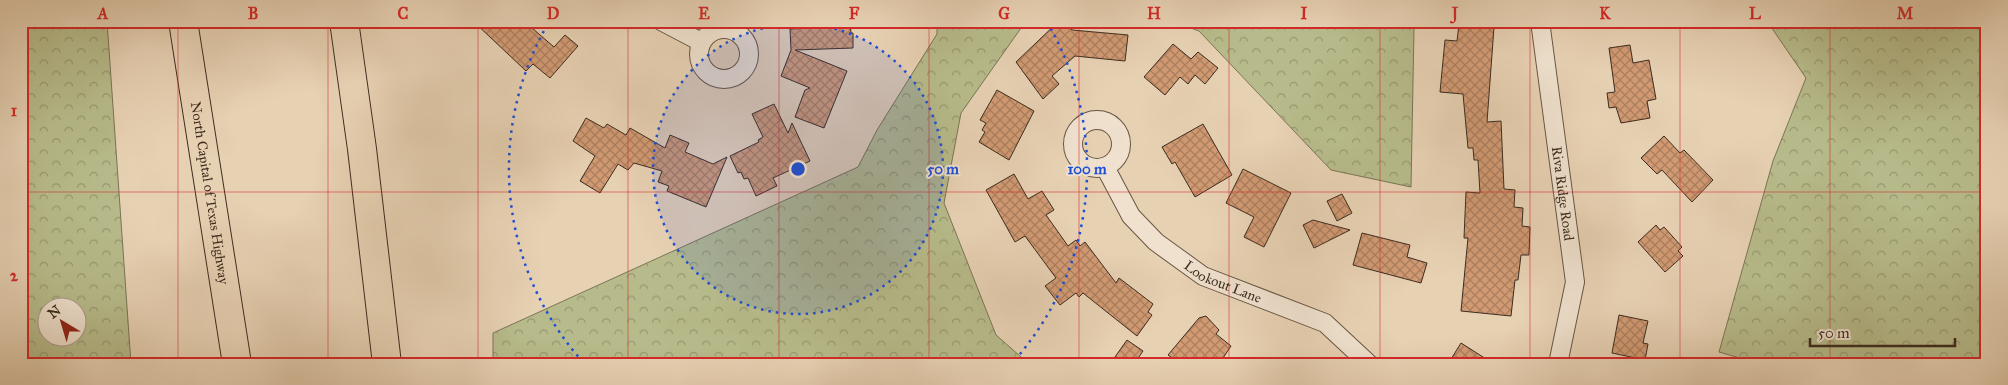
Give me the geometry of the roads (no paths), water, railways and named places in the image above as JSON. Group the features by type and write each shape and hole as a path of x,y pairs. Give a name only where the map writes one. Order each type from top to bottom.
{"highway":[{"name":"North Capital of Texas Highway","path":"183,21 237,364"},
{"path":"344,21 362,149 387,364"}],"street":[{"path":"660,21 701,42"},
{"name":"Riva Ridge Road","path":"1540,21 1575,282 1558,364"},
{"name":"Lookout Lane","path":"1105,167 1131,216 1156,242 1203,276 1325,323 1369,364"}]}
